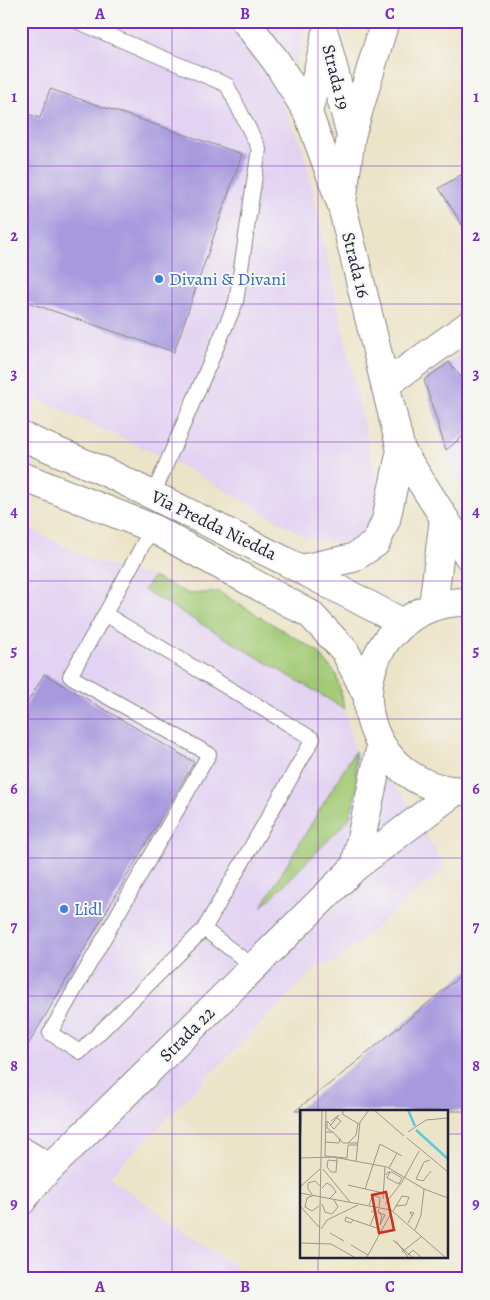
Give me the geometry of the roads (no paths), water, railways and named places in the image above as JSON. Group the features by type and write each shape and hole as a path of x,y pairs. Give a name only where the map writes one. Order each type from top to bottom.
{"street":[{"name":"Strada 16","path":"245,21 276,61 308,113 342,206 401,450 469,556"},
{"name":"Strada 19","path":"342,206 351,136 385,21"},
{"name":"Strada 19","path":"308,113 327,29"},
{"name":"Strada 19","path":"327,29 351,136"},
{"path":"385,385 469,325"},
{"name":"Via Predda Niedda","path":"21,436 112,475 403,622"},
{"path":"301,569 353,558 376,543 386,520 401,450"},
{"name":"Via Predda Niedda","path":"21,476 152,528 310,614 345,651 368,697"},
{"path":"433,606 444,518"},
{"path":"462,791 432,787 412,777 394,763 373,730 369,714 368,697 372,669 384,643 403,622 433,606 469,602"},
{"path":"355,867 381,745"},
{"name":"Strada 22","path":"21,1202 50,1168 355,867 462,791"},
{"path":"21,1151 50,1168"}],"lane":[{"path":"76,21 227,85 259,149 236,302 152,495"},
{"path":"105,614 313,739 204,929 80,1052 50,1033 209,754 70,676 152,528"},
{"path":"204,929 254,967"}],"place":[{"name":"Divani & Divani","path":"159,279"},
{"name":"Lidl","path":"64,909"}]}
